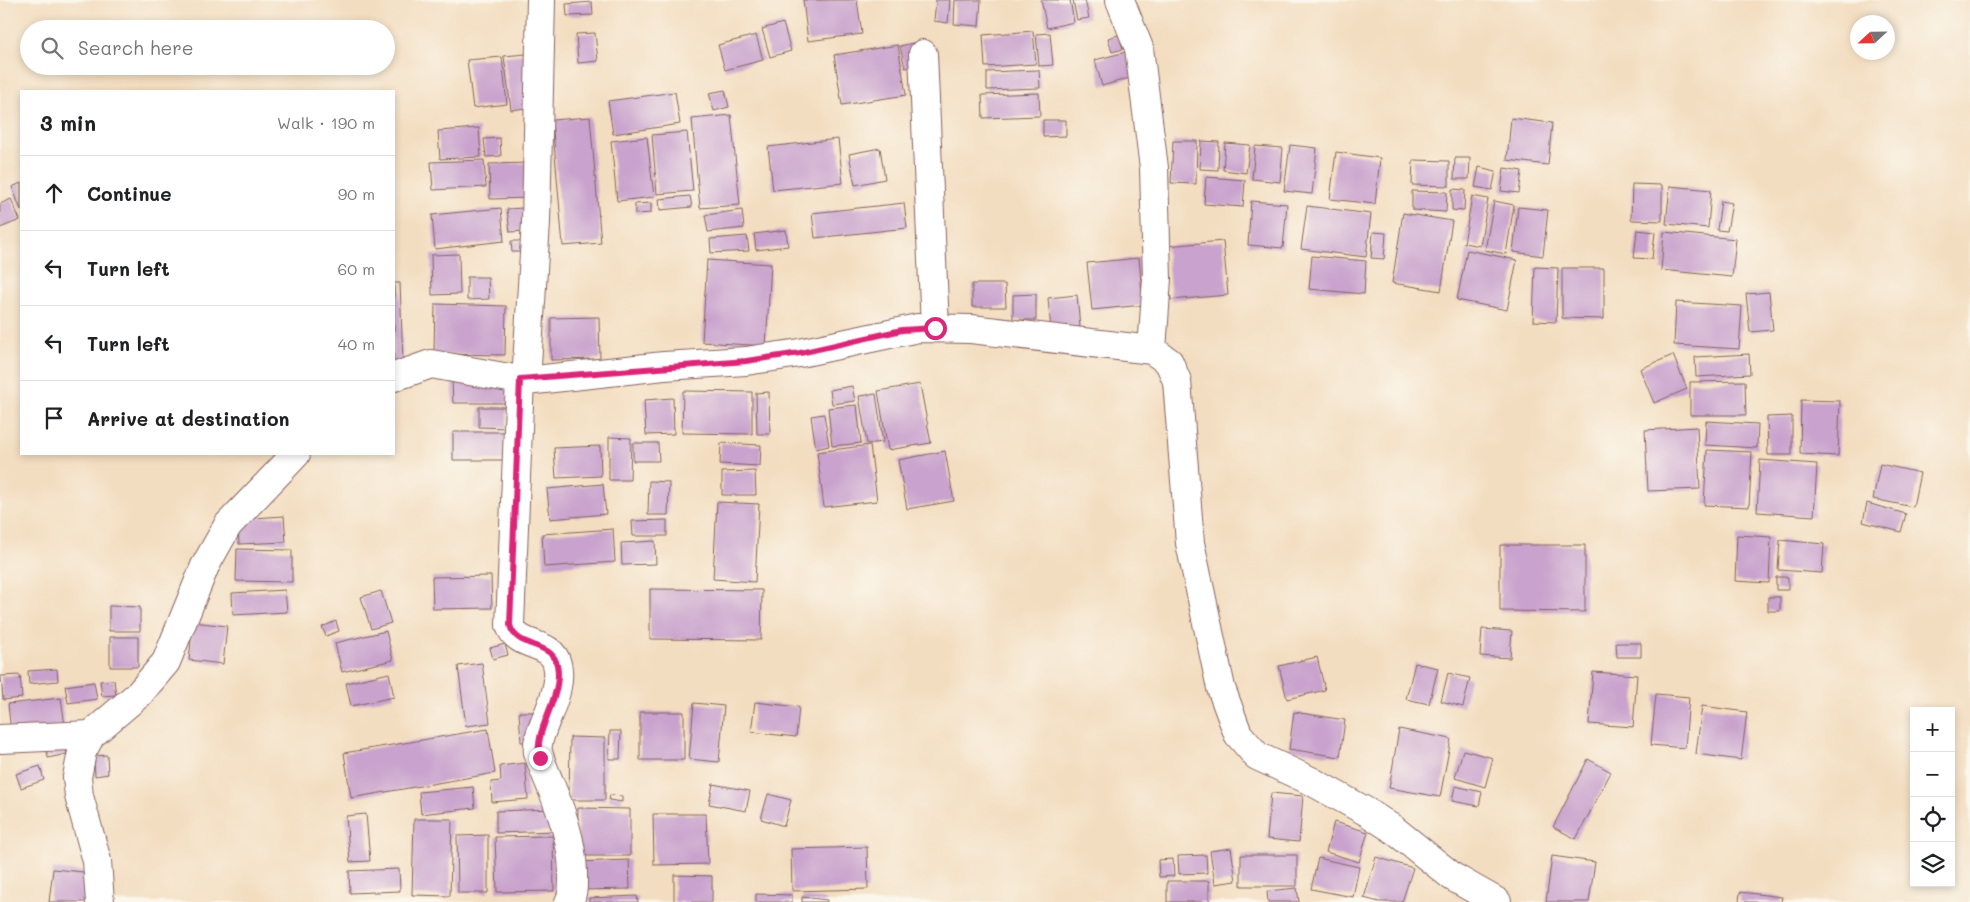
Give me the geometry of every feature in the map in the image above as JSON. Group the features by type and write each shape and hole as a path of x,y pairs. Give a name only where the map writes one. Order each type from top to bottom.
{"street":[{"path":"541,0 536,222 523,380 510,625 519,639 549,651 557,664 559,677 556,693 538,750 565,821 570,845 573,888 569,902"},
{"path":"1120,0 1140,48 1154,168 1157,278 1152,350"},
{"path":"923,54 935,328"},
{"path":"395,377 431,364 523,380 664,366 746,361 800,353 902,330 935,328 1039,336 1152,350 1169,362 1177,381 1190,543 1221,688 1238,734 1258,756 1311,781 1367,812 1393,828 1452,877 1496,902"},
{"path":"100,902 97,861 79,796 76,777 82,752 91,735 139,694 162,669 174,648 206,566 228,525 295,455"},
{"path":"0,739 91,735"}],"building":[{"path":"803,0 857,0 862,34 808,41"},
{"path":"936,0 950,0 948,23 934,21"},
{"path":"955,0 981,0 979,26 954,24"},
{"path":"1041,0 1070,0 1074,22 1047,28"},
{"path":"1073,0 1085,0 1089,18 1077,20"},
{"path":"592,2 593,15 567,16 566,4"},
{"path":"783,23 791,51 770,57 762,29"},
{"path":"1033,31 1036,64 985,67 983,35"},
{"path":"595,33 598,61 578,63 576,34"},
{"path":"1050,33 1053,65 1039,66 1036,34"},
{"path":"756,35 763,60 725,70 718,45"},
{"path":"1119,35 1123,49 1112,52 1108,38"},
{"path":"913,43 918,66 905,68 900,46"},
{"path":"898,45 906,95 842,105 834,55"},
{"path":"1126,52 1133,77 1102,86 1095,60"},
{"path":"526,54 533,107 511,110 504,56"},
{"path":"502,57 507,104 473,108 467,60"},
{"path":"1039,70 1040,88 987,90 987,72"},
{"path":"725,90 729,107 714,111 709,93"},
{"path":"675,92 680,124 613,134 608,101"},
{"path":"1039,93 1040,116 983,118 982,95"},
{"path":"731,115 740,205 700,208 692,119"},
{"path":"590,117 601,243 563,246 552,120"},
{"path":"1511,118 1552,123 1548,165 1507,160"},
{"path":"1043,120 1066,120 1066,136 1043,137"},
{"path":"479,128 481,157 440,159 438,131"},
{"path":"687,132 693,191 657,194 652,135"},
{"path":"647,137 654,197 617,201 611,141"},
{"path":"500,138 501,156 486,157 484,139"},
{"path":"838,139 843,183 773,190 768,147"},
{"path":"1173,141 1197,141 1196,184 1171,183"},
{"path":"1201,141 1219,142 1218,170 1200,169"},
{"path":"1225,143 1250,145 1246,173 1223,170"},
{"path":"1290,145 1317,148 1312,194 1284,191"},
{"path":"1255,146 1283,148 1280,182 1252,179"},
{"path":"880,148 885,179 855,185 849,154"},
{"path":"1336,152 1380,158 1375,204 1330,199"},
{"path":"1455,158 1470,158 1469,179 1454,179"},
{"path":"484,160 486,187 433,190 431,162"},
{"path":"1413,160 1449,161 1449,186 1412,185"},
{"path":"532,163 533,198 490,199 489,164"},
{"path":"1479,167 1496,171 1492,190 1475,187"},
{"path":"1504,168 1522,171 1519,193 1501,191"},
{"path":"1206,177 1245,180 1243,207 1204,204"},
{"path":"20,183 20,207 12,187"},
{"path":"1632,184 1662,185 1662,221 1631,220"},
{"path":"1670,186 1711,190 1708,228 1666,224"},
{"path":"1452,189 1465,190 1464,211 1452,210"},
{"path":"1412,191 1447,192 1446,212 1412,210"},
{"path":"690,196 692,207 660,210 659,199"},
{"path":"1472,196 1488,199 1480,246 1464,243"},
{"path":"11,199 20,220 0,228 0,204"},
{"path":"1251,201 1287,204 1283,248 1248,245"},
{"path":"1494,201 1514,205 1506,254 1485,250"},
{"path":"1721,201 1732,203 1727,231 1717,230"},
{"path":"651,203 651,213 635,214 635,204"},
{"path":"904,203 907,228 815,238 812,213"},
{"path":"1307,206 1371,214 1366,257 1301,249"},
{"path":"1518,207 1548,210 1543,256 1513,252"},
{"path":"501,208 504,241 435,249 432,215"},
{"path":"523,208 525,231 510,232 507,209"},
{"path":"742,210 744,228 708,232 705,215"},
{"path":"1403,213 1452,221 1441,291 1392,283"},
{"path":"786,230 788,246 756,250 754,234"},
{"path":"1637,230 1655,232 1652,259 1634,258"},
{"path":"1373,232 1386,233 1384,259 1371,258"},
{"path":"1664,232 1736,239 1732,277 1661,270"},
{"path":"747,236 749,251 711,253 710,239"},
{"path":"511,241 523,241 524,252 512,252"},
{"path":"1223,241 1228,295 1171,300 1166,246"},
{"path":"1467,250 1517,260 1507,310 1457,300"},
{"path":"459,254 460,294 432,295 431,255"},
{"path":"1312,256 1366,261 1364,294 1309,289"},
{"path":"1139,258 1143,305 1092,310 1087,263"},
{"path":"707,260 771,264 766,346 702,342"},
{"path":"1535,267 1558,268 1556,322 1533,321"},
{"path":"1562,268 1604,268 1604,319 1562,318"},
{"path":"467,277 488,277 489,299 467,300"},
{"path":"395,283 400,283 403,362 395,363"},
{"path":"972,284 1005,284 1006,307 972,307"},
{"path":"1769,292 1773,330 1750,332 1746,294"},
{"path":"1036,294 1036,320 1013,320 1013,295"},
{"path":"1077,295 1080,327 1051,329 1048,298"},
{"path":"1676,302 1742,306 1739,349 1674,345"},
{"path":"435,304 506,306 505,355 434,354"},
{"path":"599,317 600,359 551,360 551,318"},
{"path":"1749,354 1750,374 1696,377 1695,357"},
{"path":"1673,355 1687,389 1654,403 1640,369"},
{"path":"452,381 508,381 508,403 453,403"},
{"path":"1745,381 1746,415 1690,415 1690,382"},
{"path":"920,384 931,443 888,450 878,391"},
{"path":"852,386 855,401 832,404 830,390"},
{"path":"683,391 752,392 752,434 682,433"},
{"path":"769,392 770,434 757,434 756,393"},
{"path":"876,394 883,442 867,444 859,396"},
{"path":"673,398 674,434 646,435 644,400"},
{"path":"1801,400 1840,401 1838,456 1800,454"},
{"path":"857,405 861,443 832,446 828,408"},
{"path":"479,407 507,407 507,428 479,427"},
{"path":"824,414 829,446 816,449 811,416"},
{"path":"1792,416 1792,455 1768,455 1767,417"},
{"path":"1706,421 1758,424 1757,448 1705,445"},
{"path":"1697,427 1700,489 1648,491 1645,430"},
{"path":"453,432 505,432 505,460 453,460"},
{"path":"609,437 631,438 630,480 609,480"},
{"path":"633,443 658,443 659,461 633,461"},
{"path":"721,443 761,445 760,466 720,464"},
{"path":"870,445 877,501 824,507 817,452"},
{"path":"600,446 601,476 556,478 554,448"},
{"path":"1707,450 1752,452 1749,507 1704,505"},
{"path":"945,451 954,501 907,509 898,460"},
{"path":"1760,460 1817,464 1814,516 1757,512"},
{"path":"1880,464 1920,473 1913,507 1873,499"},
{"path":"755,471 756,495 722,495 722,472"},
{"path":"649,481 669,482 668,515 648,515"},
{"path":"603,484 606,514 550,519 547,489"},
{"path":"717,502 759,504 755,582 713,579"},
{"path":"1867,503 1906,514 1901,532 1863,522"},
{"path":"284,516 286,542 239,544 238,519"},
{"path":"667,520 667,536 633,536 632,521"},
{"path":"613,529 615,562 544,567 542,534"},
{"path":"1737,535 1771,537 1769,583 1735,581"},
{"path":"1780,540 1824,544 1822,573 1778,570"},
{"path":"655,541 656,564 622,565 621,543"},
{"path":"1500,545 1585,545 1585,612 1500,611"},
{"path":"237,549 292,550 292,582 236,581"},
{"path":"491,576 492,608 433,609 432,577"},
{"path":"1776,577 1788,577 1788,590 1776,590"},
{"path":"650,589 762,590 761,640 650,639"},
{"path":"285,590 287,612 233,615 232,593"},
{"path":"381,591 391,623 371,629 361,597"},
{"path":"1768,597 1780,597 1780,611 1768,611"},
{"path":"109,606 140,607 140,631 109,631"},
{"path":"336,621 339,631 326,636 322,627"},
{"path":"193,622 227,626 223,664 189,660"},
{"path":"1482,629 1512,631 1510,658 1480,656"},
{"path":"386,631 393,660 342,672 335,643"},
{"path":"110,637 138,637 138,667 110,667"},
{"path":"1616,643 1641,643 1641,657 1617,657"},
{"path":"505,644 508,655 493,659 490,648"},
{"path":"1317,657 1325,690 1287,699 1279,666"},
{"path":"482,663 490,723 466,726 458,666"},
{"path":"1415,663 1438,668 1429,704 1406,699"},
{"path":"57,669 58,681 29,684 28,671"},
{"path":"1593,672 1637,675 1633,727 1589,724"},
{"path":"389,673 394,697 351,706 346,683"},
{"path":"1448,673 1470,678 1463,707 1441,701"},
{"path":"20,675 22,698 3,700 1,676"},
{"path":"114,680 116,695 102,696 100,681"},
{"path":"94,682 97,699 68,703 65,686"},
{"path":"1656,694 1689,697 1685,748 1651,745"},
{"path":"61,698 65,726 11,732 8,704"},
{"path":"755,702 799,707 796,737 751,732"},
{"path":"694,703 724,706 719,762 689,759"},
{"path":"1702,706 1747,712 1741,760 1696,754"},
{"path":"519,712 533,712 534,742 521,742"},
{"path":"640,712 684,712 684,760 640,760"},
{"path":"1294,712 1345,720 1340,757 1289,749"},
{"path":"488,729 495,773 351,798 344,753"},
{"path":"1399,729 1451,739 1440,797 1389,788"},
{"path":"610,731 621,731 620,759 609,759"},
{"path":"570,737 605,738 605,800 569,800"},
{"path":"65,743 67,754 48,758 46,746"},
{"path":"1463,750 1493,758 1485,787 1455,778"},
{"path":"107,755 108,774 95,776 94,756"},
{"path":"1588,759 1611,772 1576,839 1553,827"},
{"path":"525,763 528,799 492,802 491,782 501,781 500,766"},
{"path":"40,766 44,780 21,788 16,774"},
{"path":"713,784 750,791 746,811 709,804"},
{"path":"1455,786 1482,792 1479,806 1452,801"},
{"path":"473,787 475,808 421,814 419,792"},
{"path":"1271,793 1303,796 1299,842 1267,839"},
{"path":"768,794 791,800 784,826 761,819"},
{"path":"610,795 622,796 622,802 609,800"},
{"path":"578,808 630,809 630,856 577,856"},
{"path":"555,809 556,831 496,833 496,811"},
{"path":"366,814 370,861 350,862 346,816"},
{"path":"653,814 706,814 708,864 654,865"},
{"path":"414,819 452,819 450,896 412,895"},
{"path":"1334,822 1368,832 1359,862 1326,852"},
{"path":"488,835 488,893 458,893 457,836"},
{"path":"553,836 554,891 497,892 495,837"},
{"path":"867,847 868,889 792,891 791,849"},
{"path":"1231,848 1236,881 1215,884 1210,851"},
{"path":"1206,855 1207,873 1179,874 1178,856"},
{"path":"1241,855 1297,855 1297,886 1241,886"},
{"path":"1552,856 1595,862 1589,902 1546,902"},
{"path":"1376,857 1413,868 1402,902 1379,902 1364,898"},
{"path":"1318,858 1359,867 1353,897 1311,889"},
{"path":"1173,859 1174,876 1159,877 1158,860"},
{"path":"629,860 630,889 579,890 578,862"},
{"path":"53,869 93,873 90,902 49,902"},
{"path":"399,869 400,891 350,893 349,871"},
{"path":"674,875 712,876 712,902 674,902"},
{"path":"1167,881 1209,881 1209,902 1167,902"},
{"path":"1297,888 1299,902 1268,902 1267,891"},
{"path":"1740,892 1782,897 1781,902 1739,902"},
{"path":"756,894 792,895 792,902 756,902"},
{"path":"637,896 638,902 589,902 589,898"},
{"path":"802,897 827,900 827,902 802,902"}],"route":[{"path":"540,758 538,746 556,693 559,677 555,657 549,651 519,639 511,630 510,625 520,379 526,380 664,366 746,361 800,353 902,330 935,328"}]}
